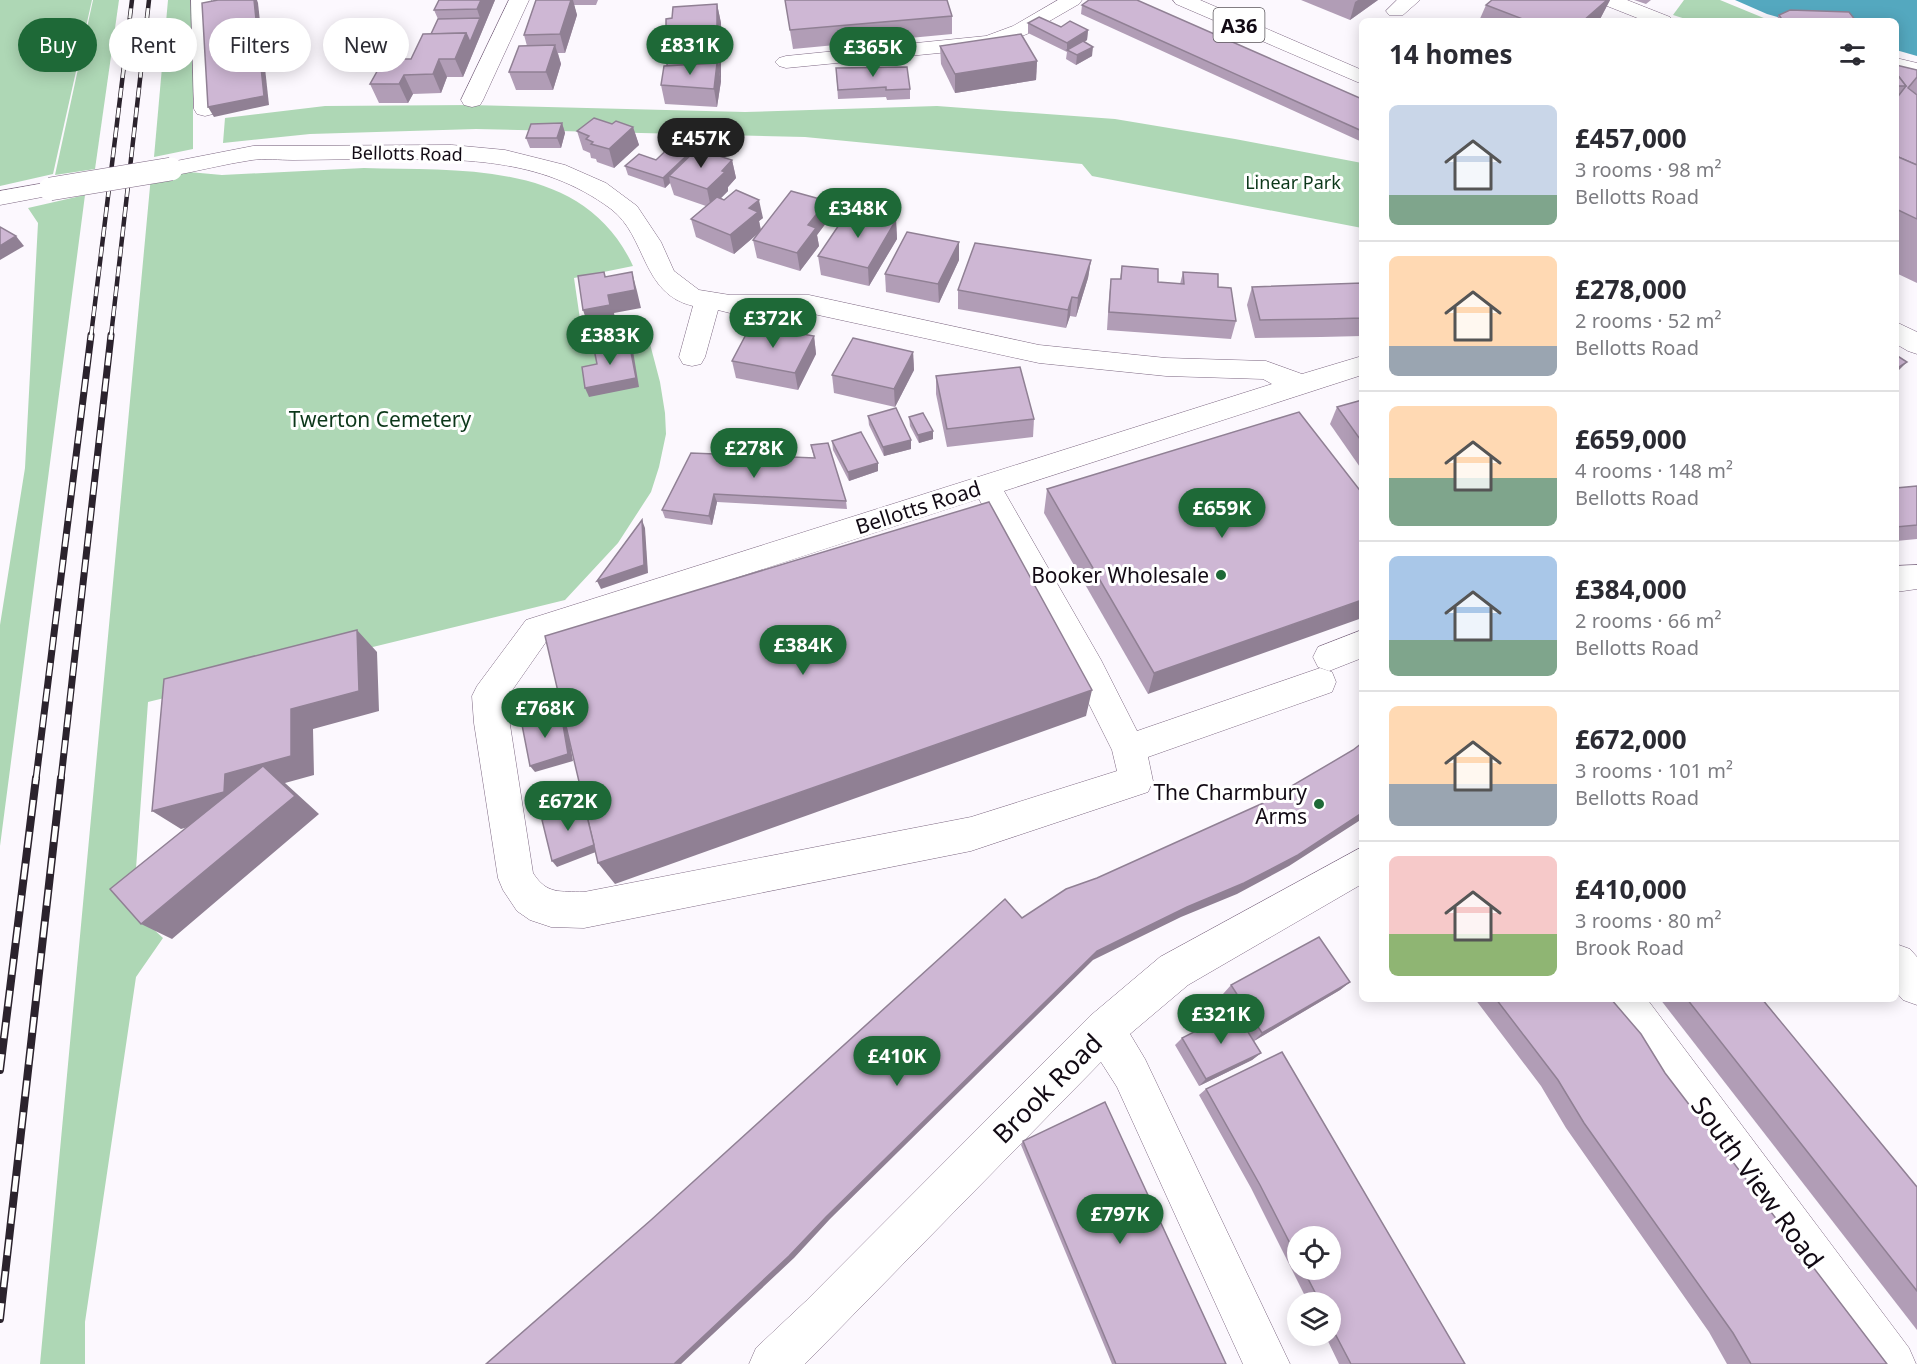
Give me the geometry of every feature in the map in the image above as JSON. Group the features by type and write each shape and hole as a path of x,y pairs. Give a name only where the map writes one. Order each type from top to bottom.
{"main road":[{"path":"201,0 205,109"},
{"path":"472,100 519,0"},
{"path":"786,62 990,42 1020,30 1072,0"},
{"name":"A36","path":"1183,0 1359,77"},
{"path":"1617,3 1655,18"},
{"path":"1899,65 1917,69"},
{"name":"Bellotts Road","path":"0,198 253,153 452,152 506,157 557,170 598,188 629,211 650,242 663,275 692,297 730,304 809,304 1039,354 1166,367 1266,370 1299,384"},
{"path":"692,357 708,300"},
{"path":"1899,334 1917,345"},
{"name":"Bellotts Road","path":"1129,749 1136,781 971,834 584,910 542,908 527,897 516,878 491,723 489,696 537,629 1359,366"},
{"path":"986,486 1089,670 1129,749 1324,670 1359,646"},
{"path":"1899,579 1917,577"},
{"name":"Brook Road","path":"772,1364 822,1317 1104,1030 1174,971 1359,866"},
{"path":"1899,966 1917,986"},
{"name":"South View Road","path":"1625,1002 1893,1364"},
{"path":"1104,1030 1131,1073 1268,1364"}],"green space":[{"path":"0,0 92,0 88,18 18,18 18,72 76,72 53,174 0,186"},
{"path":"93,0 119,0 116,18 109,18 109,70 95,169 55,175 77,72 97,72 97,18 89,18"},
{"path":"168,0 193,0 193,18 166,18"},
{"path":"1684,0 1720,0 1764,18 1682,18 1673,15"},
{"path":"162,72 193,72 193,149 154,157"},
{"name":"Linear Park","path":"470,105 745,112 937,106 1115,119 1359,162 1359,227 1092,176 1082,164 805,137 476,129 310,134 223,143 225,118 325,106"},
{"name":"Twerton Cemetery","path":"364,168 479,172 517,178 552,189 584,206 611,231 633,266 574,278 582,333 644,321 660,382 665,413 666,434 659,467 651,492 618,543 565,600 148,702 133,910 163,938 136,977 85,1322 85,1364 40,1364 151,176 189,172 222,175"},
{"path":"85,195 0,846 0,625 25,468 38,223 28,208"}],"water":[{"path":"1735,0 1917,0 1917,56 1899,51 1899,18 1781,18"}],"building":[{"path":"218,0 254,0 256,18 209,18 209,72 262,72 264,96 208,107 202,3"},
{"path":"439,0 481,0 477,9 434,10"},
{"path":"536,0 571,0 560,34 524,35"},
{"path":"785,0 947,0 952,16 790,30"},
{"path":"1089,0 1137,0 1359,98 1359,130 1082,5"},
{"path":"1492,0 1607,0 1586,18 1520,18 1486,5"},
{"path":"717,4 717,27 666,30 666,19 672,18 673,7"},
{"path":"1790,10 1849,12 1854,18 1781,18 1779,15"},
{"path":"1039,17 1061,27 1070,21 1088,30 1067,43 1028,23"},
{"path":"480,18 470,42 466,33 431,34 438,19"},
{"path":"466,33 455,59 439,59 433,74 404,75 399,84 370,84 377,72 409,72 409,59 423,34"},
{"path":"1021,34 1037,61 955,74 940,46"},
{"path":"719,36 719,72 717,63 667,66 668,39"},
{"path":"1083,41 1093,47 1077,55 1067,50"},
{"path":"555,45 546,72 509,72 519,46"},
{"path":"717,63 714,89 661,85 664,66"},
{"path":"1899,66 1917,70 1917,77 1908,88 1917,95 1917,165 1899,157 1899,95 1906,86 1899,77"},
{"path":"907,67 910,89 886,90 886,87 838,90 836,68"},
{"path":"1899,77 1906,86 1899,86"},
{"path":"594,118 612,124 616,121 633,127 609,149 591,144 593,142 586,139 589,136 577,131"},
{"path":"562,123 557,138 526,138 531,124"},
{"path":"679,138 699,144 663,178 625,166 639,154 656,160"},
{"path":"697,149 732,160 722,171 725,172 707,189 669,176"},
{"path":"1899,157 1917,165 1917,219 1899,210"},
{"path":"736,190 759,200 749,208 758,212 730,235 691,219 717,197 724,200"},
{"path":"791,191 827,201 808,225 816,228 797,253 753,240"},
{"path":"849,210 896,220 868,268 818,256"},
{"path":"0,227 16,236 0,246"},
{"path":"907,232 959,242 938,284 885,274"},
{"path":"975,243 1091,260 1078,298 1072,297 1068,310 958,290"},
{"path":"1122,266 1158,269 1158,282 1184,284 1183,272 1218,274 1218,287 1231,288 1236,321 1109,312 1111,279 1121,279"},
{"path":"604,272 605,277 632,272 635,290 608,295 610,305 583,310 578,276"},
{"path":"1359,283 1359,318 1260,320 1252,287"},
{"path":"751,325 814,336 795,373 732,361"},
{"path":"853,338 913,352 894,389 832,375"},
{"path":"629,342 636,378 585,388 582,367 597,364 594,349"},
{"path":"1899,357 1907,362 1899,367"},
{"path":"1020,367 1034,419 947,429 936,376"},
{"path":"1359,401 1359,438 1337,407"},
{"path":"896,408 911,440 883,447 868,416"},
{"name":"Booker Wholesale","path":"1299,412 1359,489 1359,601 1154,673 1047,489"},
{"path":"923,413 933,431 918,435 909,417"},
{"path":"861,432 878,463 848,472 832,441"},
{"path":"828,443 846,501 714,494 709,516 662,510 691,453 815,458 811,445"},
{"path":"1917,486 1917,525 1899,527 1899,488"},
{"path":"989,502 1092,690 598,863 545,636"},
{"path":"642,520 644,565 597,581"},
{"path":"357,630 359,691 291,709 291,756 225,774 224,792 152,811 164,679"},
{"path":"561,713 568,754 530,766 522,725"},
{"path":"1359,745 1359,815 1298,855 1244,883 1187,907 1097,951 789,1256 674,1364 486,1364 651,1220 1005,899 1022,918 1066,889 1097,878 1261,804"},
{"path":"263,766 295,796 141,924 110,889"},
{"path":"584,804 594,845 552,861 542,820"},
{"path":"1319,937 1350,982 1262,1033 1231,985"},
{"path":"1498,1002 1614,1002 1641,1034 1665,1073 1887,1364 1751,1364 1733,1333 1584,1123 1558,1080"},
{"path":"1689,1002 1764,1002 1917,1187 1917,1291"},
{"path":"1235,1011 1261,1053 1206,1079 1182,1038"},
{"path":"1282,1052 1465,1364 1351,1364 1341,1345 1341,1292 1315,1292 1309,1280 1341,1280 1341,1226 1287,1226 1287,1238 1206,1089"},
{"path":"1105,1102 1226,1364 1116,1364 1023,1141"}],"railway":[{"path":"91,336 132,0"},
{"path":"111,336 149,0"},
{"path":"36,779 91,335"},
{"path":"61,779 111,335"},
{"path":"0,1070 36,778"},
{"path":"0,1319 61,778"}],"place":[{"name":"Booker Wholesale","path":"1221,575"},
{"name":"The Charmbury Arms","path":"1319,804"}]}
